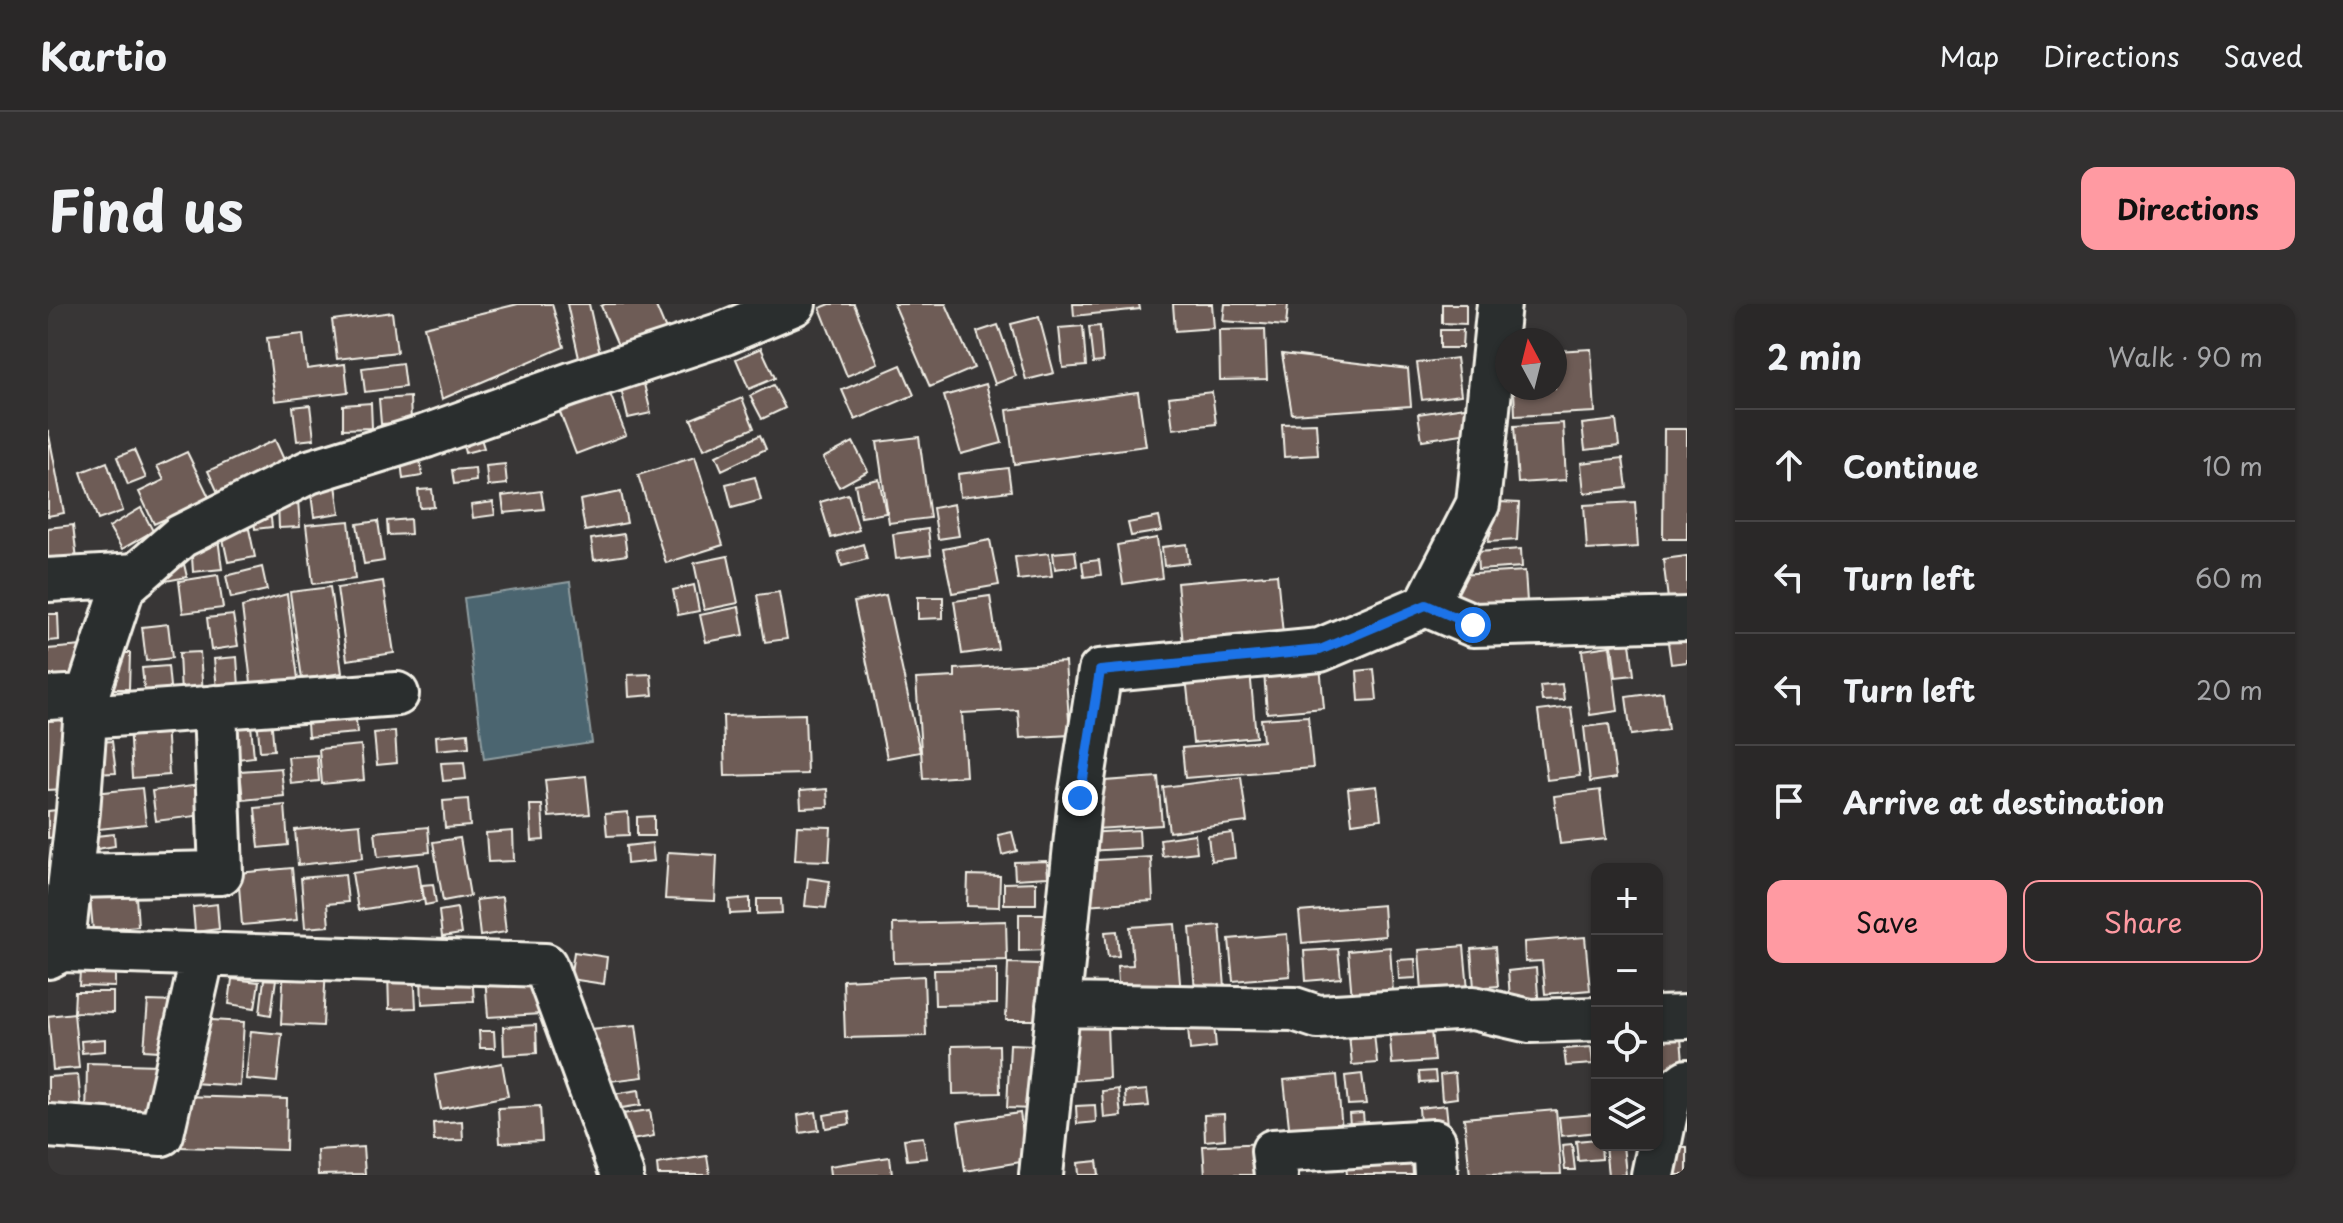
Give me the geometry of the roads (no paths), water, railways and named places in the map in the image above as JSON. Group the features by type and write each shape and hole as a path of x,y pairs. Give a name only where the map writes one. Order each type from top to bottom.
{"street":[{"path":"622,1175 545,965 203,954 55,954 71,876 64,800 73,704 123,587 181,536 309,472 426,436 571,384 721,319 794,304"},
{"path":"1041,1175 1080,798 1100,671 1320,650 1426,605 1478,504 1499,304"},
{"path":"48,580 137,575"},
{"path":"1426,605 1473,625 1687,619"},
{"path":"73,704 215,707 397,694"},
{"path":"71,876 221,873 215,707"},
{"path":"48,1126 162,1134 203,954"},
{"path":"1058,1005 1294,1009 1318,1017 1473,1008 1530,1021 1591,1019"},
{"path":"1663,1018 1687,1017"},
{"path":"1653,1175 1670,1094 1687,1081"},
{"path":"1276,1175 1273,1151 1434,1141 1436,1175"}],"water":[{"path":"570,582 592,743 484,759 464,598"}]}
